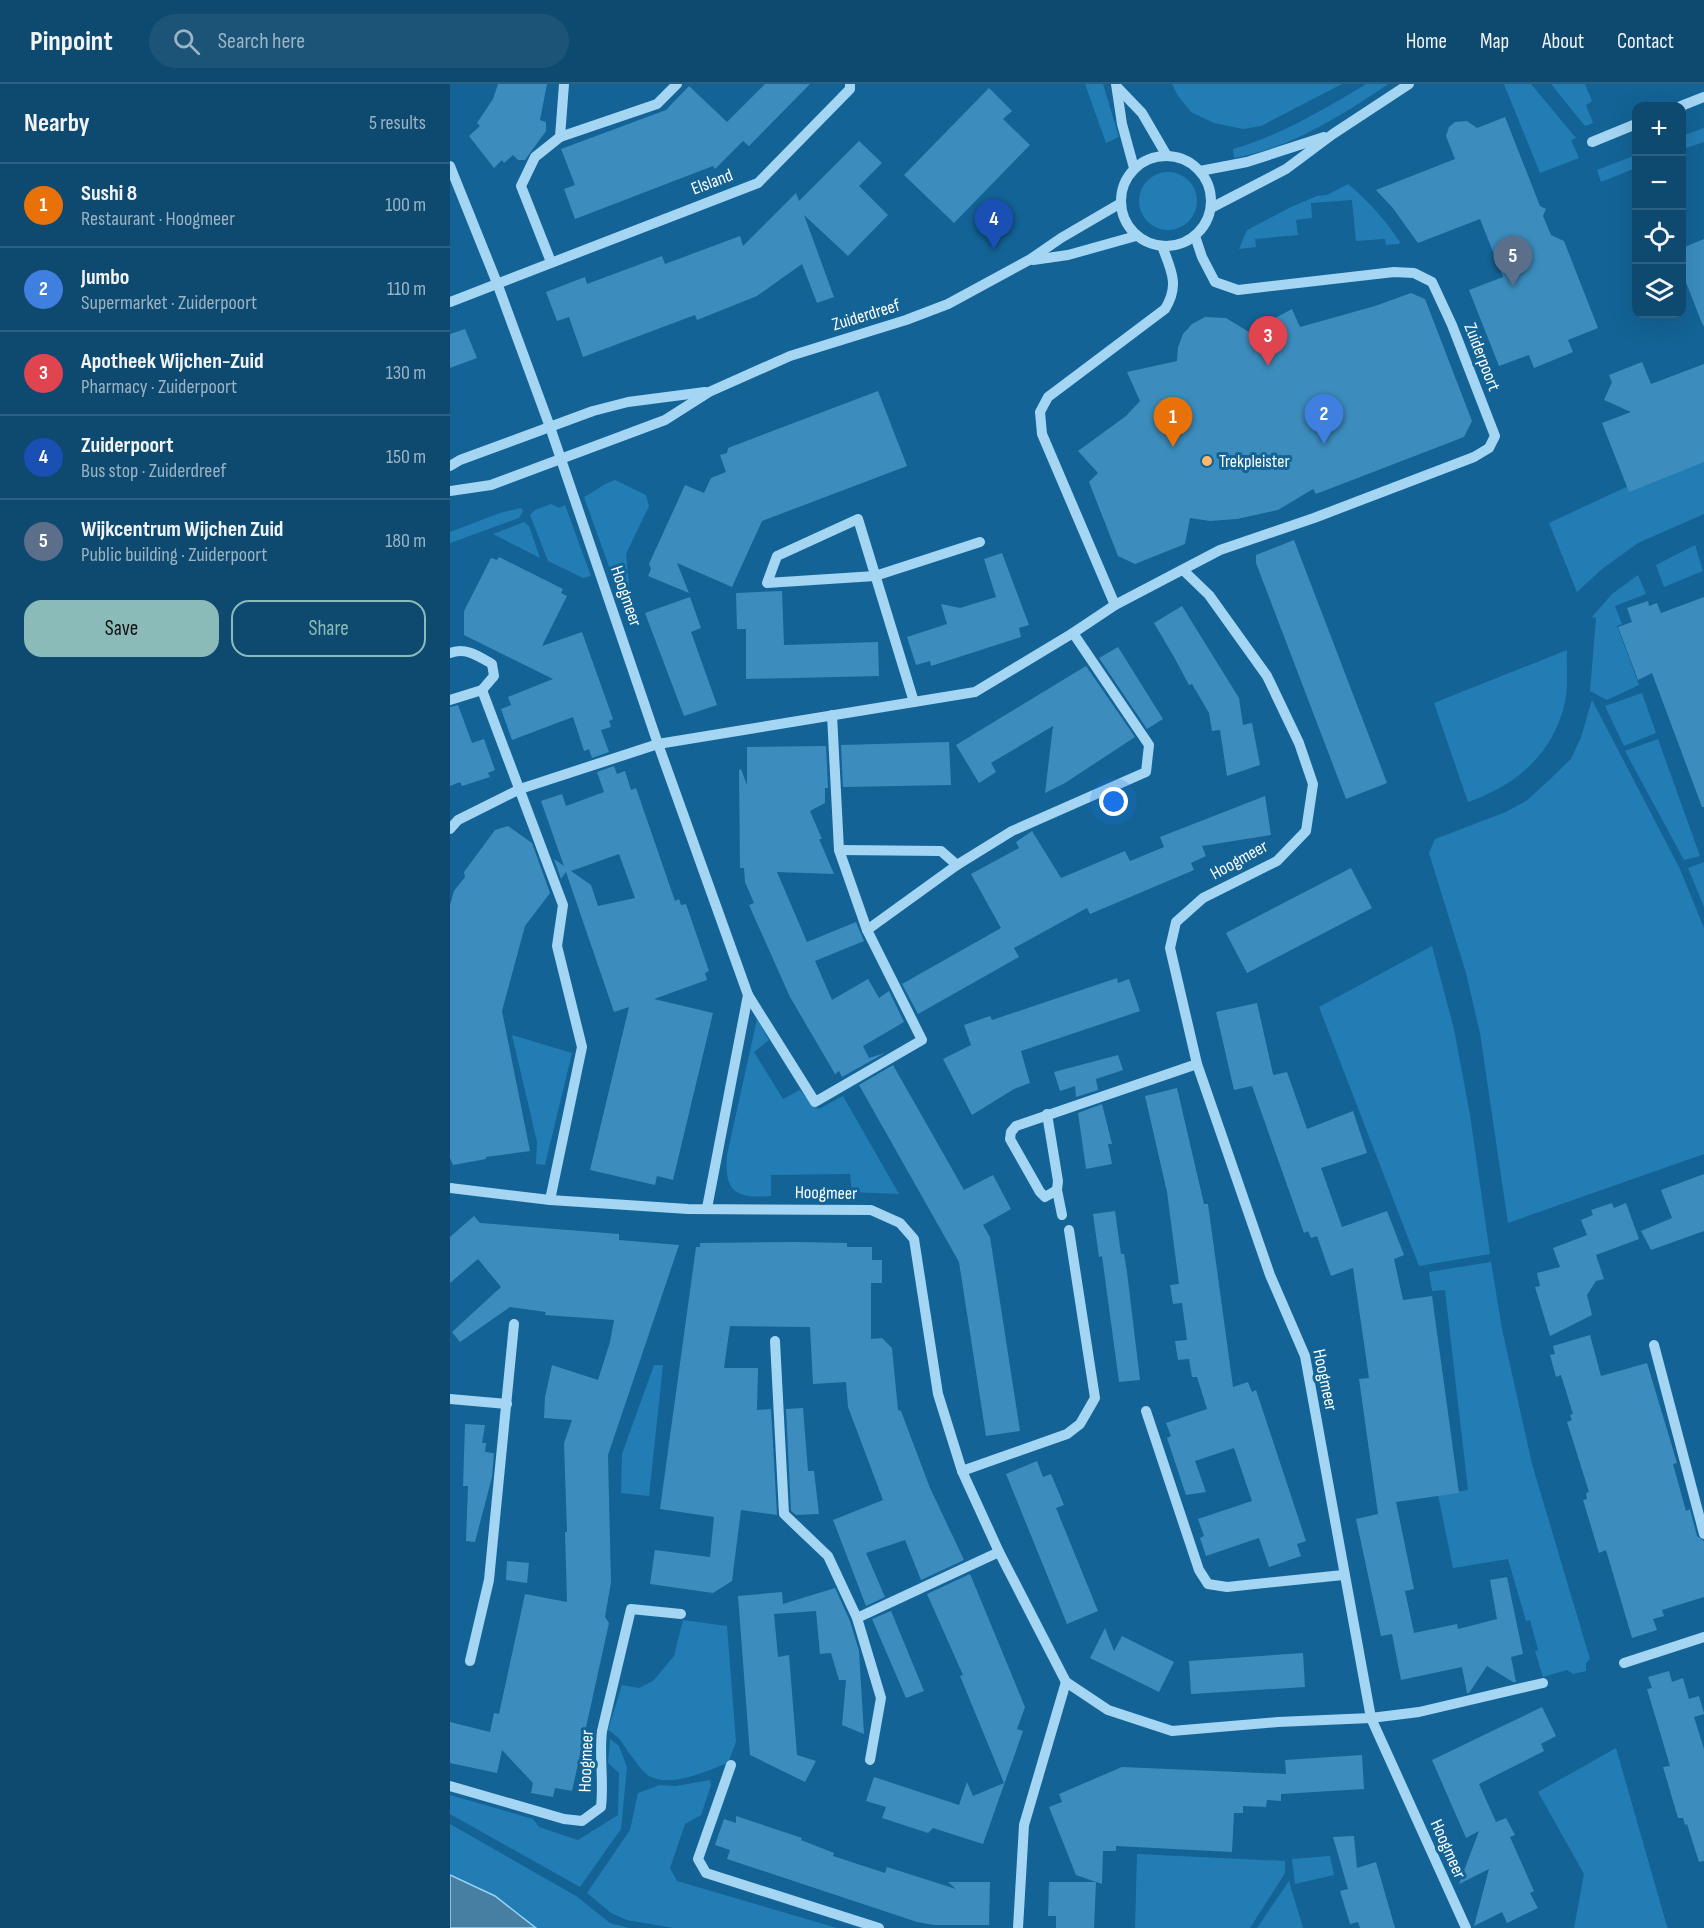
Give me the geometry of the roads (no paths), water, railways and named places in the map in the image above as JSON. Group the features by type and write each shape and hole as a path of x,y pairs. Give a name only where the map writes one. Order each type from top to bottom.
{"street":[{"path":"560,137 564,84"},
{"path":"551,262 521,186 536,157 560,137 657,104 677,84"},
{"name":"Elsland","path":"450,302 758,183 850,89 850,84"},
{"path":"1211,208 1286,169 1333,134 1409,84"},
{"path":"1117,86 1142,113 1167,156"},
{"path":"1117,86 1122,124 1134,168"},
{"path":"1686,104 1704,97"},
{"path":"1592,142 1632,126"},
{"path":"1200,171 1247,162 1333,134"},
{"path":"1167,156 1190,163 1200,171 1208,182 1211,208 1202,228 1195,236 1185,243 1161,246 1136,236 1128,226 1120,203 1126,178 1134,168 1144,161 1167,156"},
{"path":"450,166 497,283 550,427"},
{"name":"Zuiderdreef","path":"450,491 491,485 665,420 709,392 790,356 906,321 948,304 1029,260 1120,203"},
{"name":"Zuiderdreef","path":"1029,260 1068,255 1136,236"},
{"name":"Zuiderpoort","path":"1183,570 1220,550 1316,521 1474,458 1489,448 1495,436 1452,325 1432,282 1414,273 1394,272 1238,290 1215,282 1202,257 1195,236"},
{"path":"1115,605 1042,434 1040,412 1048,397 1165,309 1172,298 1174,284 1161,246"},
{"name":"Zuiderdreef","path":"450,466 460,460 593,411 628,402 709,392"},
{"name":"Hoogmeer","path":"550,427 658,744 748,995 815,1102 922,1040 867,930 839,850 832,715"},
{"path":"914,702 875,576 858,519 777,556 767,583 875,576 980,542"},
{"path":"450,829 458,820 520,789 658,744 975,692 1115,605 1183,570"},
{"name":"Hoogmeer","path":"1183,570 1209,595 1267,676 1299,743 1313,784 1306,831 1277,861 1203,898 1176,922 1170,948 1197,1064 1270,1275 1305,1356 1371,1718 1466,1928"},
{"path":"867,930 957,865 1012,831 1146,772 1149,745 1073,633"},
{"path":"450,653 459,650 474,654 492,664 494,676 482,690 450,700"},
{"path":"482,690 563,905 557,946 582,1047 550,1200"},
{"path":"839,850 941,851 957,865"},
{"path":"707,1208 748,995"},
{"path":"1057,1190 1046,1197 1040,1192 1010,1139 1011,1132 1016,1126 1197,1064"},
{"path":"1047,1114 1062,1215"},
{"name":"Hoogmeer","path":"450,1188 550,1200 688,1209 871,1210 900,1223 914,1239 939,1394 962,1471 999,1552 1066,1682 1108,1710 1172,1731 1278,1722 1371,1718 1419,1712 1543,1683"},
{"path":"962,1471 1067,1434 1080,1424 1095,1398 1069,1230"},
{"path":"470,1661 489,1580 514,1324"},
{"path":"775,1341 784,1514 828,1556 857,1618 881,1698 870,1760"},
{"path":"1654,1345 1704,1534"},
{"path":"450,1399 507,1404"},
{"path":"1146,1412 1198,1570 1208,1584 1227,1587 1344,1575"},
{"path":"1694,1494 1704,1486"},
{"path":"857,1618 999,1552"},
{"name":"Hoogmeer","path":"450,1786 564,1819 582,1821 601,1807 604,1784 600,1749 602,1731 632,1609 681,1614"},
{"path":"1624,1663 1704,1637"},
{"path":"1017,1928 1024,1825 1066,1682"},
{"path":"730,1765 698,1859 706,1873 879,1928"}],"place":[{"name":"Zuiderpoort","path":"994,249"},
{"name":"Wijkcentrum Wijchen Zuid","path":"1513,286"},
{"name":"Apotheek Wijchen-Zuid","path":"1268,366"},
{"name":"Jumbo","path":"1324,444"},
{"name":"Sushi 8","path":"1173,447"},
{"name":"Trekpleister","path":"1207,461"}]}
